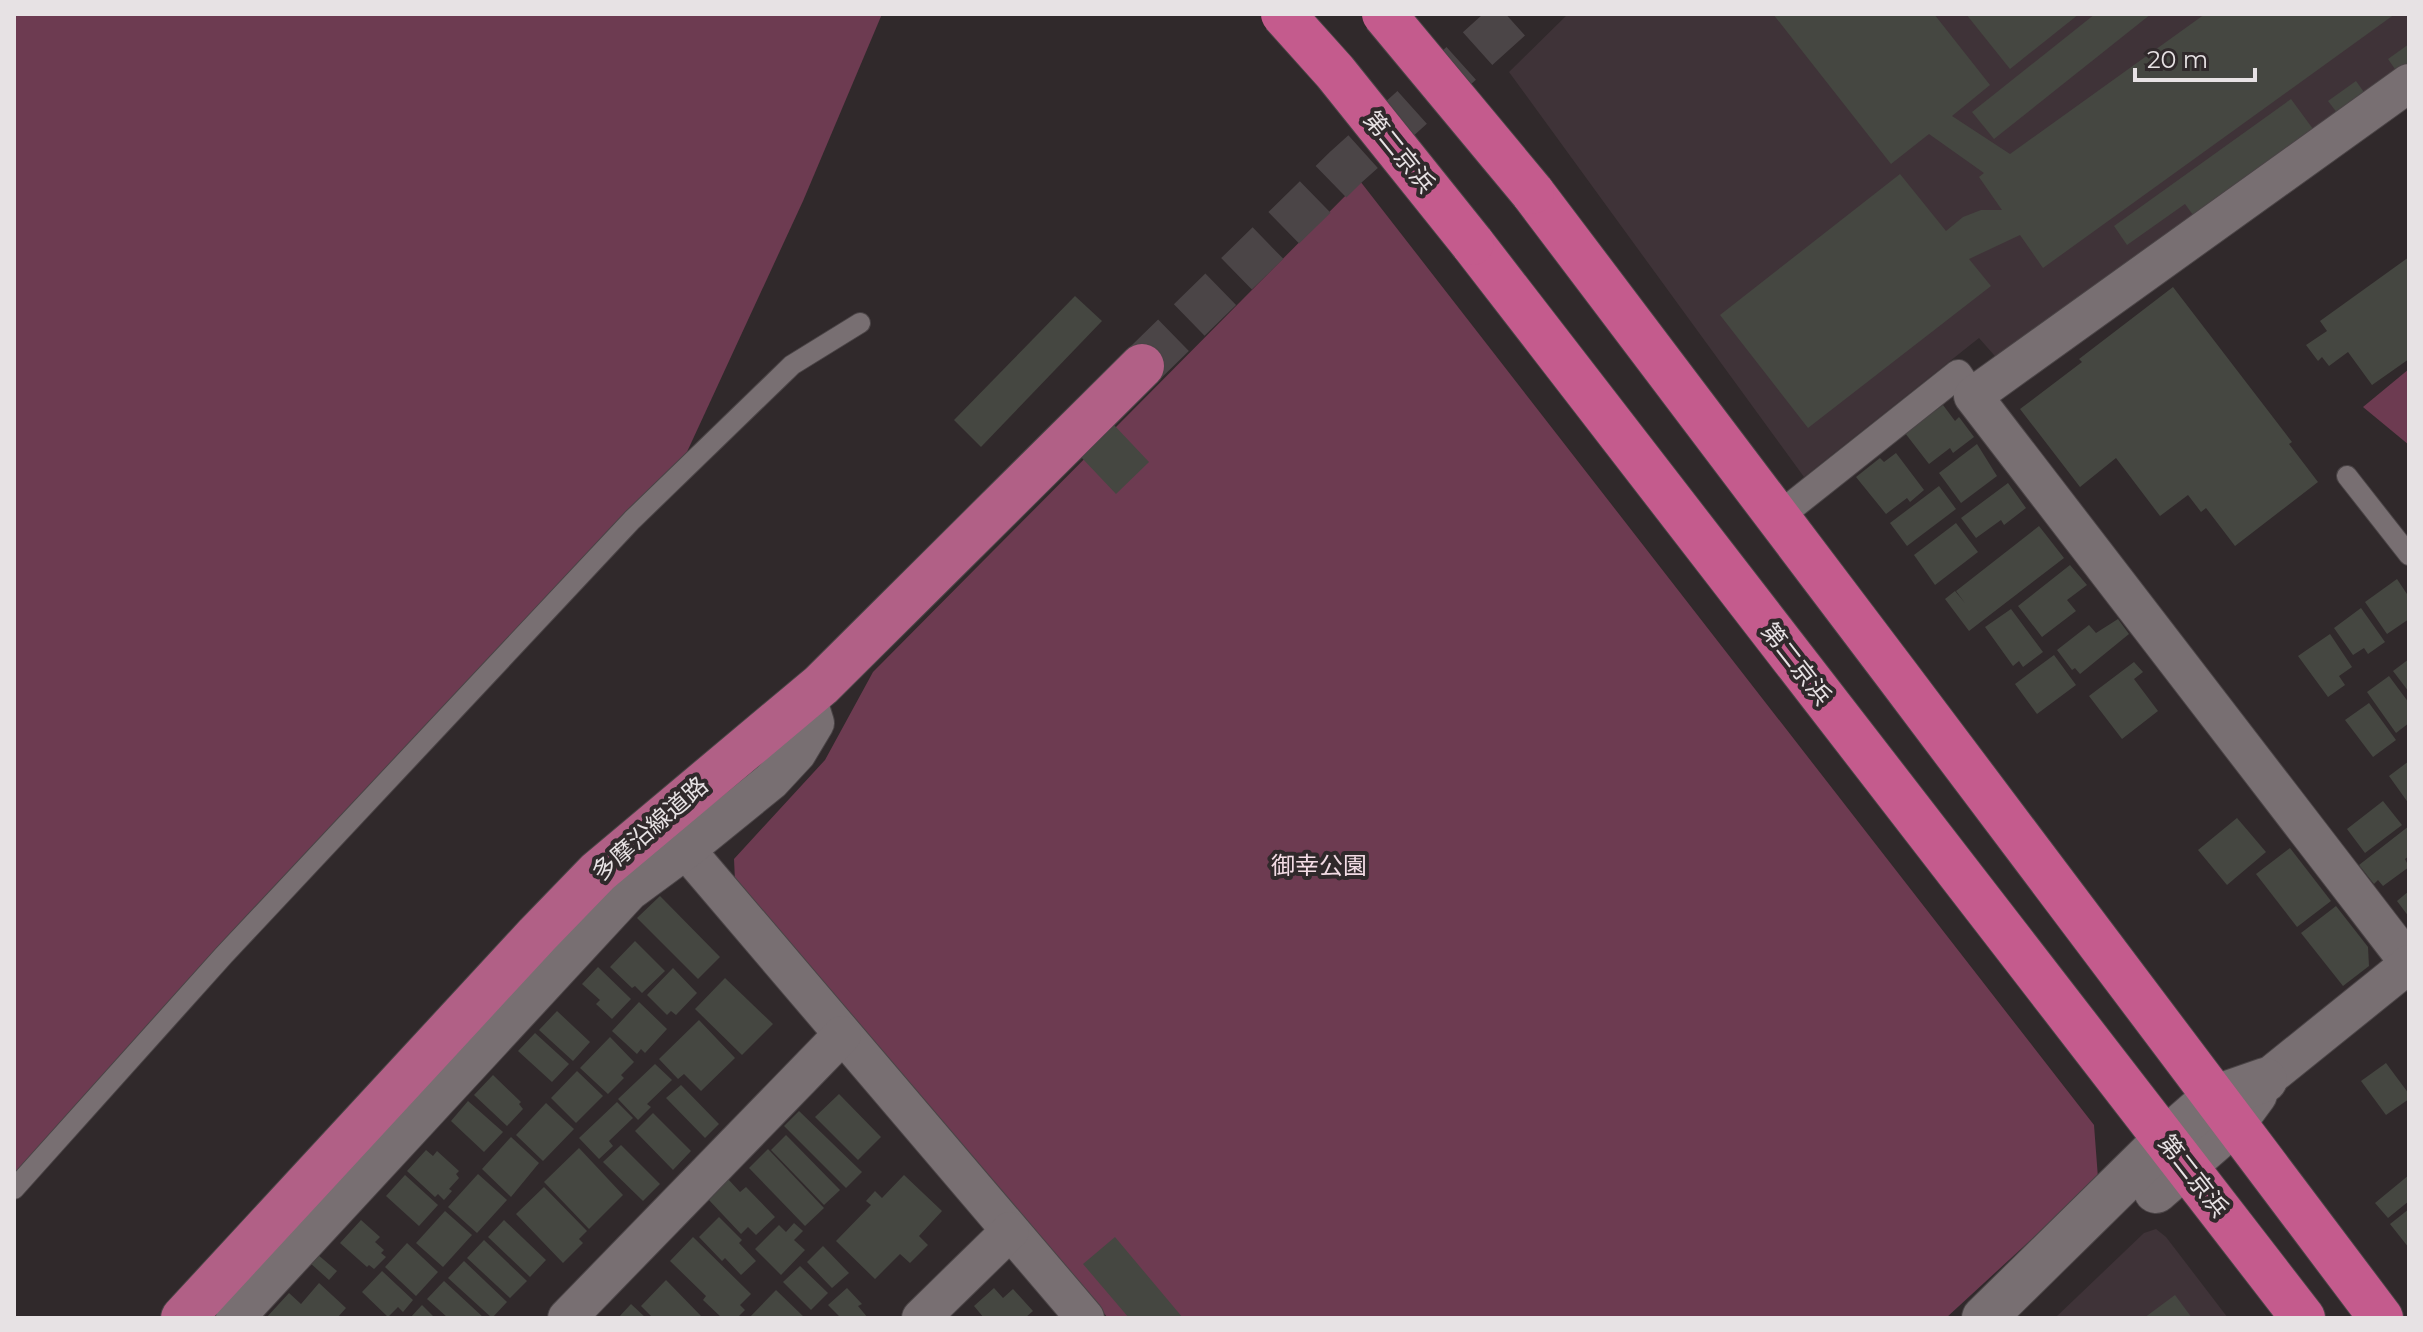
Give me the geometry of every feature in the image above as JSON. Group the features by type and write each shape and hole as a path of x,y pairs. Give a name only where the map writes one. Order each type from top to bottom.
{"highway":[{"name":"第二京浜","path":"1283,14 1335,72 1472,243 2303,1318"},
{"path":"1384,14 1532,192 2381,1318"}],"main road":[{"name":"多摩沿線道路","path":"183,1318 598,872 807,697 1142,366"}],"street":[{"path":"1973,396 2409,83"},
{"path":"1779,516 1958,374 2409,963 2223,1111 1984,1318"},
{"path":"235,1318 629,892 771,781 797,753 815,723 807,697"},
{"path":"686,850 1085,1318"},
{"path":"567,1318 842,1035"},
{"path":"2025,1318 2144,1203 2175,1153"},
{"path":"921,1318 1010,1231"}],"lane":[{"path":"14,1189 224,955 632,520 792,365 860,323"},
{"path":"2347,476 2409,555"}],"shaded area":[{"path":"1568,14 2409,14 2409,67 2001,363 1979,338 1804,477 1509,72"},
{"path":"2156,1229 2166,1237 2228,1318 2055,1318 2144,1233"}],"green space":[{"path":"14,14 882,14 803,201 668,493 14,1193"},
{"name":"御幸公園","path":"1360,181 2094,1125 2098,1178 1946,1318 1108,1318 750,905 735,881 734,859 825,760 873,672"},
{"path":"2409,369 2409,445 2363,407"}],"building":[{"path":"1773,14 1934,14 1990,85 1952,116 2010,154 2205,14 2395,14 2043,268 2020,235 1969,259 1991,286 1808,428 1720,315 1900,174 1946,231 1963,217 1981,210 2002,210 1979,177 1984,173 1929,134 1891,164"},
{"path":"1966,14 2079,14 2010,69"},
{"path":"2095,14 2151,14 1994,139 1972,112"},
{"path":"2409,44 2409,63 2397,72 2388,59"},
{"path":"2356,81 2366,95 2338,114 2328,101"},
{"path":"2291,99 2313,129 2193,215 2185,204 2127,245 2114,226"},
{"path":"2409,257 2409,359 2372,385 2348,352 2329,366 2322,357 2318,361 2306,345 2327,331 2320,321"},
{"path":"2173,287 2292,442 2289,444 2318,482 2235,546 2206,508 2201,512 2188,495 2160,516 2116,458 2080,487 2020,409"},
{"path":"1075,296 1102,321 981,447 954,420"},
{"path":"1943,405 1955,421 1959,417 1974,437 1953,453 1950,448 1929,464 1905,433"},
{"path":"1114,425 1149,462 1116,494 1081,457"},
{"path":"1977,444 1997,476 1961,503 1939,473"},
{"path":"1896,453 1924,490 1910,502 1907,498 1886,514 1856,477 1880,458 1884,462"},
{"path":"2008,483 2026,508 2004,525 2001,520 1976,538 1961,518"},
{"path":"1939,486 1956,509 1907,546 1890,523"},
{"path":"1956,523 1978,552 1935,585 1914,555"},
{"path":"2039,526 2064,558 1969,631 1945,599 1955,591 1965,603 1956,591"},
{"path":"2070,565 2087,585 2067,600 2076,611 2042,637 2018,606"},
{"path":"2397,579 2409,597 2409,619 2387,634 2365,602"},
{"path":"2361,608 2385,642 2368,654 2364,648 2353,655 2334,628"},
{"path":"2011,609 2043,652 2023,667 2019,661 2013,666 1985,627"},
{"path":"2118,619 2129,634 2080,674 2075,668 2072,670 2057,650 2089,625 2096,633"},
{"path":"2330,634 2352,667 2339,676 2345,685 2328,697 2298,656"},
{"path":"2054,655 2076,685 2037,714 2015,684"},
{"path":"2409,659 2409,692 2393,671"},
{"path":"2134,662 2143,672 2134,679 2158,711 2122,739 2089,696"},
{"path":"2389,676 2409,703 2409,723 2396,733 2367,692"},
{"path":"2369,703 2396,740 2373,757 2345,720"},
{"path":"2409,761 2409,804 2389,776"},
{"path":"2383,801 2402,825 2365,853 2347,829"},
{"path":"2237,818 2266,852 2227,885 2198,850"},
{"path":"2409,826 2409,856 2405,859 2409,867 2383,886 2378,880 2374,884 2359,865"},
{"path":"2290,848 2331,901 2297,927 2256,874"},
{"path":"2409,891 2409,917 2397,901"},
{"path":"660,896 720,957 698,979 637,918"},
{"path":"2336,906 2368,947 2369,966 2343,986 2301,933"},
{"path":"635,941 665,971 642,993 635,986 632,988 610,967"},
{"path":"598,967 631,999 612,1019 596,1004 600,1000 582,984"},
{"path":"673,968 697,993 676,1015 671,1011 667,1015 647,995"},
{"path":"725,978 773,1024 742,1055 695,1009"},
{"path":"639,1002 667,1029 645,1053 641,1049 637,1054 612,1031"},
{"path":"557,1011 590,1042 573,1061 539,1030"},
{"path":"699,1020 735,1058 701,1091 684,1074 678,1079 659,1059"},
{"path":"535,1033 569,1064 552,1082 518,1051"},
{"path":"610,1037 634,1062 608,1094 580,1068"},
{"path":"2386,1063 2409,1094 2409,1099 2386,1115 2361,1081"},
{"path":"655,1064 672,1080 647,1104 651,1107 638,1120 618,1099"},
{"path":"577,1071 603,1096 576,1123 551,1098"},
{"path":"493,1075 521,1102 519,1104 523,1109 507,1126 474,1095"},
{"path":"681,1085 719,1124 705,1138 666,1098"},
{"path":"839,1094 881,1137 858,1160 815,1117"},
{"path":"468,1101 503,1132 484,1152 451,1121"},
{"path":"617,1102 633,1118 609,1141 613,1146 599,1159 579,1138"},
{"path":"546,1103 574,1129 543,1161 516,1135"},
{"path":"799,1111 862,1172 846,1188 784,1126"},
{"path":"653,1113 691,1151 673,1170 635,1131"},
{"path":"786,1135 840,1190 824,1205 771,1150"},
{"path":"511,1137 539,1163 511,1197 482,1169"},
{"path":"621,1145 660,1184 643,1201 603,1162"},
{"path":"579,1148 623,1195 589,1229 544,1182"},
{"path":"768,1149 824,1208 805,1226 749,1168"},
{"path":"426,1150 433,1156 437,1151 459,1171 456,1174 459,1178 444,1200 438,1194 435,1197 407,1171"},
{"path":"478,1174 507,1200 477,1233 448,1207"},
{"path":"405,1175 438,1205 419,1226 386,1196"},
{"path":"904,1175 942,1211 919,1236 928,1245 910,1263 900,1254 875,1279 836,1241 871,1205 866,1201 875,1191 882,1198"},
{"path":"2409,1175 2409,1201 2388,1218 2375,1203"},
{"path":"728,1179 740,1192 746,1187 775,1217 756,1235 748,1227 741,1234 708,1199"},
{"path":"544,1187 587,1231 579,1239 583,1243 563,1263 516,1214"},
{"path":"2409,1209 2409,1248 2390,1224"},
{"path":"445,1211 472,1235 443,1267 416,1243"},
{"path":"719,1217 742,1240 739,1243 756,1261 741,1275 699,1237"},
{"path":"361,1220 380,1237 375,1242 384,1250 381,1253 386,1257 374,1269 369,1265 367,1267 340,1243"},
{"path":"504,1220 546,1260 530,1277 488,1237"},
{"path":"794,1223 803,1231 794,1240 805,1250 781,1275 755,1249 779,1225 786,1232"},
{"path":"693,1237 751,1294 740,1305 745,1310 737,1318 722,1318 703,1300 706,1296 670,1261"},
{"path":"1115,1237 1183,1318 1129,1318 1083,1264"},
{"path":"484,1240 527,1281 510,1298 467,1258"},
{"path":"407,1243 438,1272 416,1296 385,1267"},
{"path":"823,1246 849,1273 832,1288 807,1262"},
{"path":"317,1254 337,1271 329,1280 309,1262"},
{"path":"464,1261 507,1302 492,1318 448,1278"},
{"path":"800,1266 828,1293 811,1310 783,1282"},
{"path":"382,1271 413,1300 403,1312 398,1307 388,1317 362,1292"},
{"path":"666,1280 703,1318 653,1318 641,1306"},
{"path":"444,1281 484,1318 448,1318 427,1299"},
{"path":"319,1283 346,1308 337,1318 266,1318 289,1293 301,1304"},
{"path":"847,1288 862,1304 858,1306 868,1318 841,1318 828,1305"},
{"path":"994,1288 1003,1298 1013,1289 1033,1311 1025,1318 984,1318 974,1306"},
{"path":"776,1290 805,1318 749,1318"},
{"path":"2175,1295 2192,1318 2144,1318"},
{"path":"631,1304 646,1318 618,1318"},
{"path":"422,1305 435,1318 410,1318"}],"tunnel":[{"path":"1142,366 1346,167 1516,14"}]}
